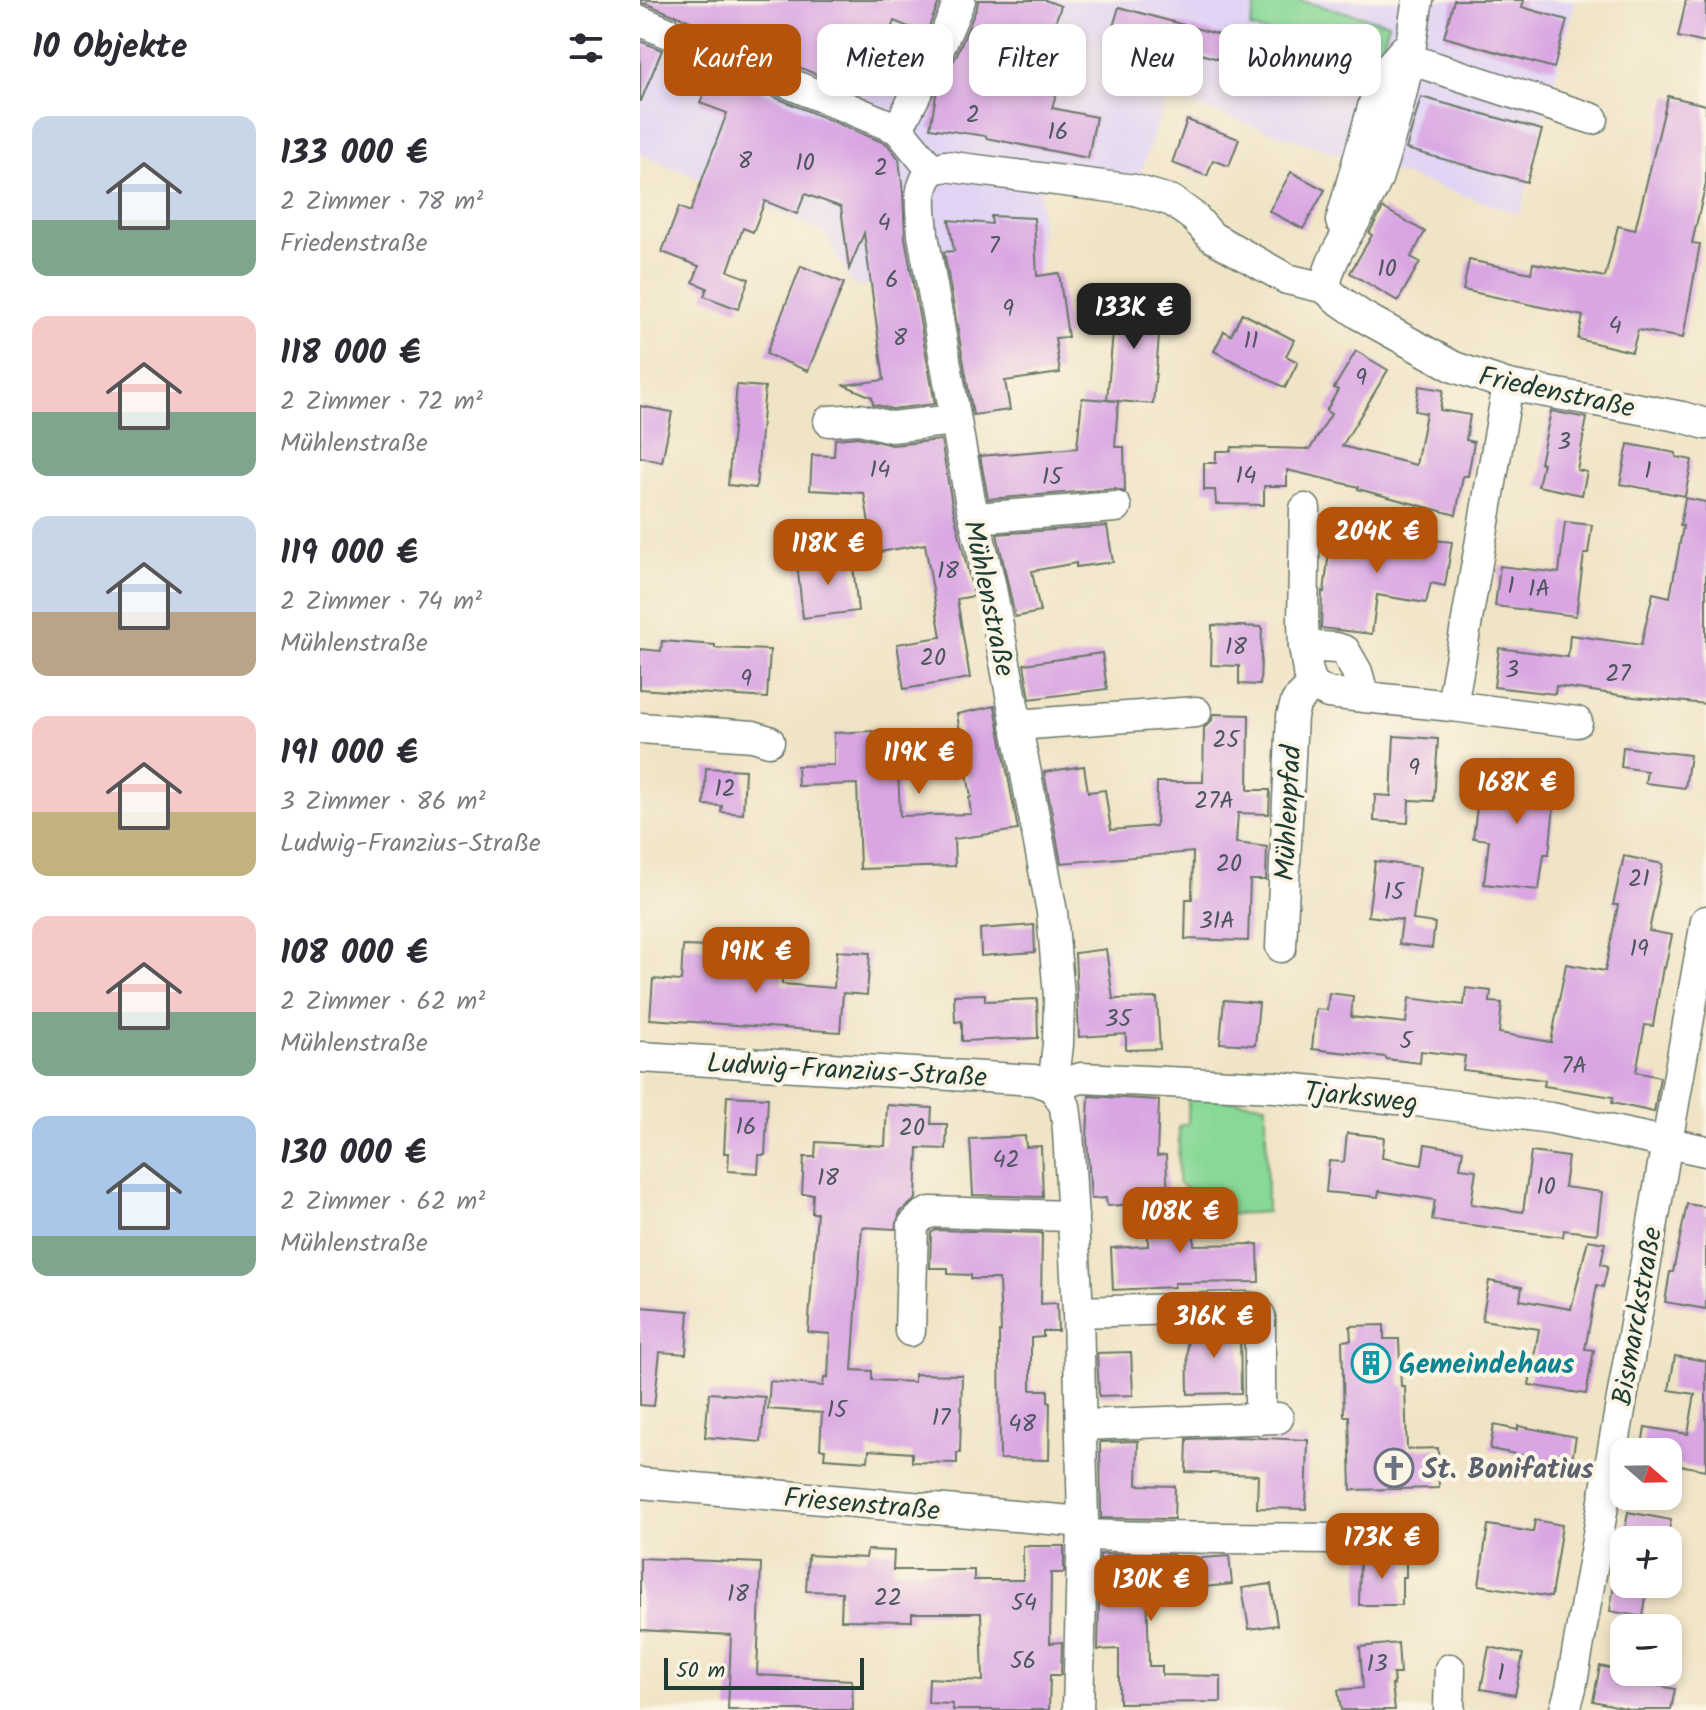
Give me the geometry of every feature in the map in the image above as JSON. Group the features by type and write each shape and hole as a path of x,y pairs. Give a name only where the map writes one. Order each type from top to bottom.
{"street":[{"path":"898,129 960,0"},
{"path":"1325,288 1339,250 1377,179 1410,51 1418,0"},
{"path":"640,21 898,129 932,170"},
{"path":"1410,51 1593,119"},
{"name":"Friedenstraße","path":"932,170 945,166 1135,190 1172,201 1194,217 1212,237 1287,279 1325,288 1362,316 1454,367 1508,385 1706,424"},
{"name":"Mühlenstraße","path":"932,170 920,190 923,235 955,420 990,583 1052,912 1059,997 1053,1087 1065,1106 1078,1312 1083,1529 1078,1710"},
{"path":"1452,706 1508,385"},
{"path":"829,421 860,419 891,427 955,420"},
{"path":"975,518 1116,507"},
{"path":"1305,509 1304,646 1313,685 1328,693 1577,722"},
{"path":"1304,646 1345,651 1353,662 1364,697"},
{"name":"Mühlenpfad","path":"1281,947 1292,716 1296,702 1313,685"},
{"path":"1016,725 1196,712"},
{"path":"640,728 753,736 769,741"},
{"name":"Bismarckstraße","path":"1565,1710 1706,921"},
{"name":"Ludwig-Franzius-Straße","path":"640,1057 1034,1080 1053,1087"},
{"name":"Tjarksweg","path":"1053,1087 1081,1078 1275,1087 1408,1100 1551,1118 1706,1151"},
{"path":"910,1331 913,1225 922,1216 931,1212 1073,1216"},
{"path":"1078,1312 1255,1308 1260,1316 1269,1418 1081,1425"},
{"name":"Friesenstraße","path":"640,1483 1153,1538 1409,1540"},
{"path":"1449,1710 1450,1669"}],"shaded area":[{"path":"640,0 1575,0 1520,214 1167,97 1139,178 1040,164 1041,270 854,286 823,232 640,153"}],"green space":[{"path":"1257,0 1297,0 1389,23 1381,52 1381,24 1251,24"},
{"path":"1188,1096 1266,1104 1267,1212 1203,1216 1201,1199 1178,1183 1179,1126 1188,1124"}],"building":[{"path":"640,0 940,0 930,24 894,21 893,24 817,24 817,75 801,68 801,24 697,24 640,3"},
{"path":"978,0 1045,0 1061,6 1055,24 970,24"},
{"path":"1454,0 1524,0 1522,7 1567,20 1554,68 1444,37"},
{"path":"1686,0 1706,0 1706,43 1678,37"},
{"path":"1119,7 1181,24 1114,24"},
{"path":"969,26 969,96 1056,96 1052,108 1096,117 1088,158 986,136 930,128 936,96 953,96 953,62"},
{"path":"1203,30 1219,35 1219,59 1203,55"},
{"path":"640,41 662,50 641,101 640,101"},
{"path":"703,96 772,96 887,144 899,159 905,238 935,404 892,409 873,404 872,397 844,385 884,380 864,233 849,269 841,207 805,194 797,214 765,201 753,232 743,228 728,271 749,279 738,309 704,296 707,288 693,282 699,266 662,252 679,207 690,212 727,113 700,103"},
{"path":"1668,96 1706,105 1706,183 1692,243 1700,244 1683,338 1638,330 1632,352 1578,339 1583,316 1463,290 1469,260 1531,273 1533,263 1605,277 1618,226 1635,230"},
{"path":"1421,97 1542,130 1527,182 1406,149"},
{"path":"1187,120 1239,139 1229,166 1213,160 1207,176 1172,163"},
{"path":"1291,172 1325,190 1303,229 1269,211"},
{"path":"1383,208 1425,232 1411,257 1420,262 1398,301 1350,273 1372,235 1369,233"},
{"path":"991,216 1034,218 1037,276 1059,273 1068,337 1055,338 1060,373 1005,381 1010,410 973,415 944,252 954,251 949,220 992,224"},
{"path":"801,266 844,283 808,371 766,354"},
{"path":"1116,298 1162,303 1153,404 1107,400"},
{"path":"1242,313 1294,340 1286,356 1298,362 1285,388 1214,351 1224,331 1231,335"},
{"path":"1356,351 1388,370 1342,446 1416,465 1426,413 1415,411 1419,386 1443,390 1440,410 1470,415 1466,440 1474,442 1468,476 1463,476 1456,515 1287,470 1287,486 1264,486 1264,505 1216,504 1215,490 1204,490 1204,463 1216,463 1216,451 1231,451 1232,447 1310,449 1331,414 1326,411 1338,390 1334,388"},
{"path":"737,385 765,387 756,488 728,485"},
{"path":"1082,398 1118,401 1115,447 1124,447 1125,492 1115,489 988,499 980,456 1077,448"},
{"path":"640,406 672,412 662,462 640,457"},
{"path":"1551,411 1587,418 1577,470 1587,472 1582,495 1538,486"},
{"path":"858,437 892,445 941,440 952,504 974,596 957,599 970,678 904,689 897,644 941,637 925,544 874,553 864,493 810,490 812,455 834,456 835,439"},
{"path":"1628,444 1676,453 1676,457 1692,460 1685,496 1620,484"},
{"path":"1685,498 1706,502 1706,704 1556,686 1555,694 1494,687 1499,648 1568,657 1570,635 1641,645 1653,593 1670,597"},
{"path":"1565,522 1592,525 1588,554 1584,554 1576,616 1495,606 1500,566 1559,573"},
{"path":"1107,526 1113,562 1076,567 1076,563 1032,571 1040,612 1015,617 997,534"},
{"path":"1332,527 1452,542 1445,586 1431,583 1426,603 1377,595 1372,634 1321,628 1322,591"},
{"path":"852,556 858,611 803,618 797,563"},
{"path":"1212,625 1262,627 1260,685 1239,684 1239,666 1211,665"},
{"path":"662,641 715,645 715,648 770,650 767,698 640,689 640,649 661,651"},
{"path":"1102,653 1107,689 1030,699 1024,664"},
{"path":"995,706 1018,830 954,839 955,866 860,869 857,784 798,786 797,766 834,765 834,733 873,731 873,744 897,743 900,816 971,814 957,714"},
{"path":"1213,714 1249,715 1248,790 1270,790 1269,814 1238,813 1236,843 1267,847 1266,880 1250,880 1248,941 1185,939 1186,899 1192,899 1193,852 1061,863 1044,772 1084,766 1088,792 1105,790 1111,830 1156,826 1157,782 1203,782 1204,728 1212,720"},
{"path":"1394,736 1438,739 1434,801 1409,800 1408,823 1374,821 1375,795 1391,796"},
{"path":"1623,747 1690,755 1685,788 1645,783 1647,771 1621,767"},
{"path":"1501,763 1555,769 1550,805 1554,806 1549,854 1544,854 1539,890 1484,884 1489,840 1473,838 1478,799 1496,801"},
{"path":"706,768 745,770 743,814 721,812 722,806 704,805"},
{"path":"1624,856 1663,864 1649,931 1672,935 1653,1026 1645,1025 1636,1072 1660,1077 1654,1112 1612,1103 1613,1097 1544,1086 1545,1080 1463,1070 1465,1056 1421,1051 1420,1063 1312,1049 1316,1009 1327,1010 1329,993 1353,996 1351,1017 1406,1023 1409,998 1464,1005 1466,988 1491,991 1490,1002 1502,1003 1499,1033 1551,1042 1566,964 1605,971 1618,905 1613,905"},
{"path":"1375,861 1420,867 1413,920 1435,923 1432,948 1399,944 1402,920 1368,916"},
{"path":"1034,925 1035,952 981,956 980,929"},
{"path":"683,946 710,947 708,967 782,970 782,984 834,988 837,951 870,953 867,995 843,993 840,1032 650,1019 653,979 681,981"},
{"path":"1106,949 1113,999 1157,998 1160,1049 1126,1050 1126,1034 1079,1037 1075,953"},
{"path":"985,994 985,1001 1037,999 1038,1038 962,1041 962,1021 955,1022 954,995"},
{"path":"1224,1000 1259,1003 1255,1045 1220,1043"},
{"path":"727,1096 768,1098 765,1155 759,1155 758,1173 728,1171 729,1153 724,1153"},
{"path":"1089,1096 1159,1100 1157,1156 1166,1155 1168,1202 1107,1206 1106,1198 1091,1199 1087,1139"},
{"path":"887,1105 932,1108 931,1124 947,1124 946,1149 918,1148 916,1199 900,1212 895,1229 862,1227 852,1370 872,1371 872,1380 914,1382 914,1374 962,1375 960,1453 957,1453 957,1463 912,1462 912,1453 869,1450 868,1461 824,1458 825,1449 820,1449 822,1413 768,1409 770,1381 823,1386 824,1378 828,1378 830,1334 808,1332 817,1213 812,1213 813,1194 802,1194 804,1157 815,1157 816,1142 885,1146"},
{"path":"1347,1133 1384,1137 1382,1158 1422,1165 1425,1144 1463,1150 1460,1168 1476,1170 1471,1204 1523,1212 1531,1152 1568,1157 1564,1187 1602,1192 1597,1234 1564,1230 1563,1237 1432,1220 1435,1200 1379,1191 1378,1197 1326,1192 1329,1161 1344,1162"},
{"path":"1025,1136 1026,1147 1041,1146 1043,1197 973,1195 970,1139"},
{"path":"1148,1204 1194,1204 1194,1245 1258,1244 1259,1282 1174,1283 1174,1287 1113,1290 1111,1248 1148,1246"},
{"path":"1687,1204 1706,1207 1706,1309 1665,1302"},
{"path":"935,1230 1042,1233 1041,1304 1057,1303 1058,1331 1043,1331 1043,1337 1031,1338 1031,1390 1048,1390 1049,1460 1000,1459 999,1279 971,1279 971,1275 948,1274 948,1268 930,1268 931,1233"},
{"path":"1588,1240 1605,1243 1601,1264 1608,1266 1603,1287 1597,1285 1585,1349 1594,1350 1586,1394 1529,1385 1539,1329 1482,1320 1489,1281 1522,1287 1520,1300 1571,1309"},
{"path":"640,1307 689,1311 686,1354 660,1352 654,1406 640,1405"},
{"path":"1240,1325 1241,1393 1188,1394 1187,1327"},
{"path":"1384,1325 1384,1339 1399,1339 1401,1386 1405,1386 1407,1449 1438,1448 1439,1488 1351,1490 1349,1416 1344,1416 1342,1341 1351,1340 1350,1326"},
{"path":"1131,1352 1133,1395 1099,1396 1097,1353"},
{"path":"1675,1356 1706,1361 1706,1470 1682,1466 1682,1438 1643,1438 1645,1427 1688,1434 1695,1394 1669,1390"},
{"path":"709,1393 765,1397 761,1442 705,1437"},
{"path":"1494,1425 1518,1430 1518,1426 1576,1437 1571,1465 1490,1449"},
{"path":"1239,1437 1308,1440 1306,1509 1257,1508 1258,1475 1186,1472 1187,1439"},
{"path":"1138,1441 1137,1485 1175,1486 1174,1519 1101,1518 1100,1442"},
{"path":"1628,1512 1671,1520 1670,1526 1626,1526"},
{"path":"1535,1520 1562,1525 1551,1597 1479,1585 1488,1525 1533,1532"},
{"path":"1023,1546 1064,1546 1064,1573 1051,1573 1050,1643 1062,1642 1061,1675 1050,1675 1049,1710 953,1710 953,1704 928,1703 929,1678 983,1681 981,1613 912,1613 912,1621 841,1620 842,1592 806,1591 808,1555 866,1558 867,1550 894,1551 893,1570 974,1570 974,1580 1023,1580"},
{"path":"1100,1554 1173,1555 1173,1560 1229,1556 1232,1584 1195,1588 1195,1584 1147,1583 1149,1666 1162,1666 1162,1675 1221,1676 1221,1702 1119,1703 1119,1649 1098,1650"},
{"path":"1360,1557 1406,1558 1402,1605 1359,1605"},
{"path":"640,1558 761,1563 757,1675 852,1680 853,1710 728,1710 731,1635 640,1630"},
{"path":"1271,1584 1277,1625 1249,1629 1242,1588"},
{"path":"1612,1598 1646,1598 1643,1614 1610,1611"},
{"path":"1398,1643 1400,1674 1393,1674 1392,1685 1395,1710 1341,1710 1338,1690 1363,1688 1360,1647"},
{"path":"1489,1647 1523,1654 1515,1695 1481,1689"},
{"path":"1600,1666 1610,1668 1610,1686 1675,1689 1671,1710 1634,1710 1593,1701"}],"place":[{"name":"Gemeindehaus","path":"1371,1363"},
{"name":"St. Bonifatius","path":"1394,1468"}]}
